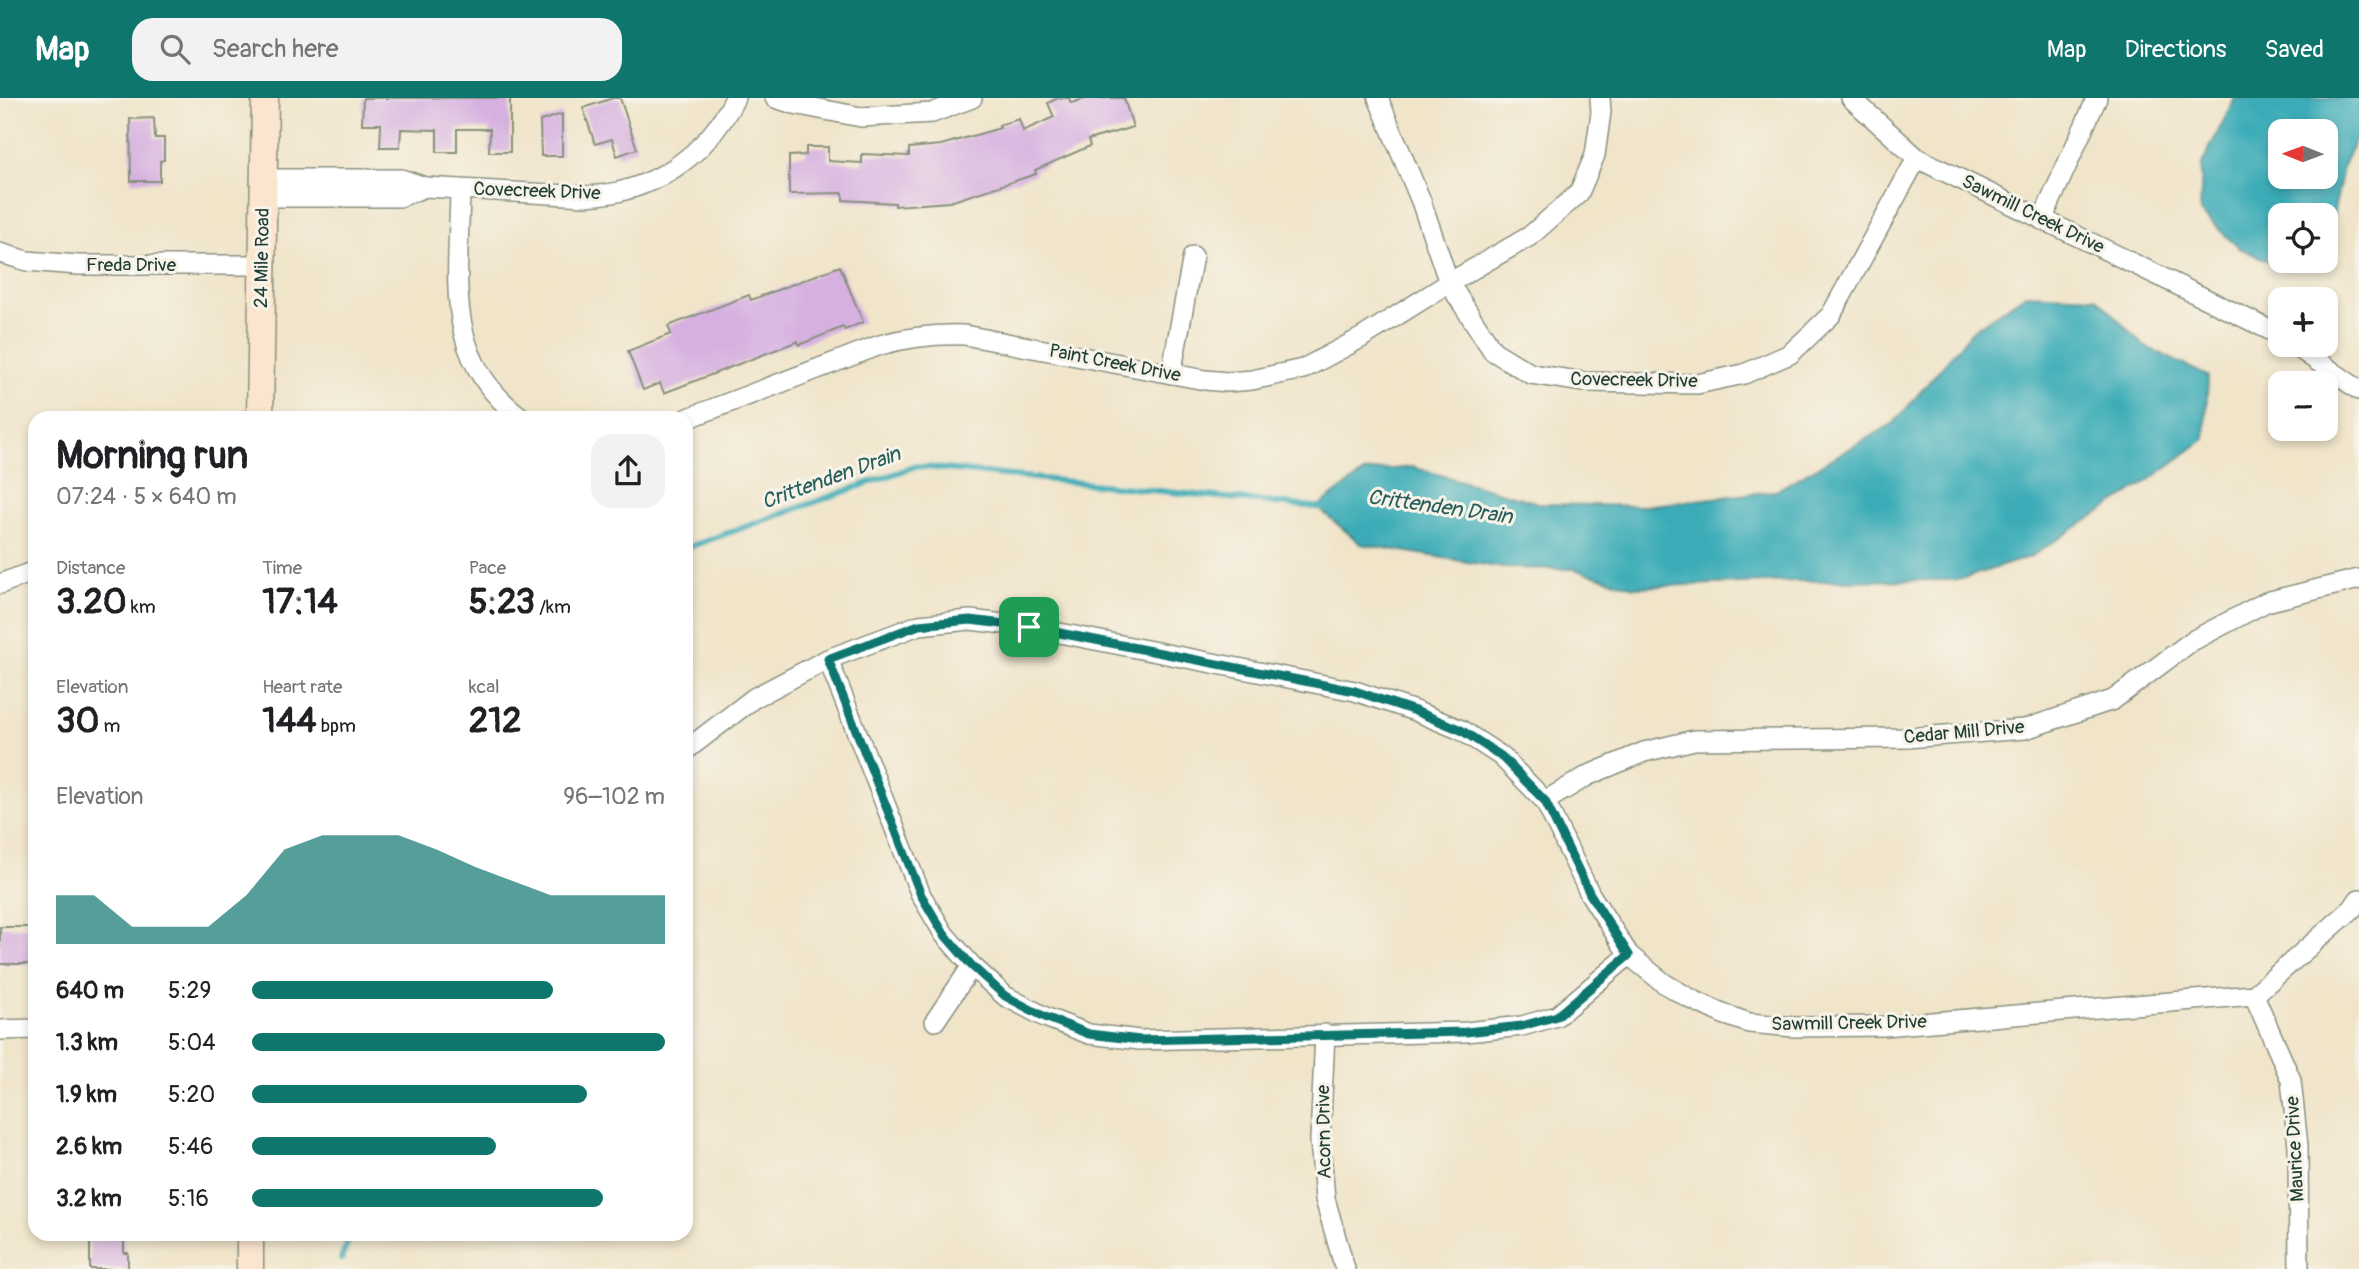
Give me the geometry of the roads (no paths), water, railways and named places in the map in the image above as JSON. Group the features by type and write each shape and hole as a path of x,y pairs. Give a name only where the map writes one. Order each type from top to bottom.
{"street":[{"name":"24 Mile Road","path":"260,411 265,98"},
{"name":"Covecreek Drive","path":"264,188 355,188 401,180 425,187 595,196 646,184 671,171 697,151 723,121 735,98"},
{"path":"775,98 861,117 932,114 972,98"},
{"path":"1378,98 1421,201 1449,283"},
{"name":"Paint Creek Drive","path":"693,416 880,345 936,334 964,335 1171,374 1228,382 1252,380 1303,369 1530,236 1579,193 1595,155 1601,112 1600,98"},
{"name":"Sawmill Creek Drive","path":"1850,98 1917,158 2268,329"},
{"path":"2042,220 2097,98"},
{"name":"Covecreek Drive","path":"1449,283 1493,351 1531,374 1584,382 1697,384 1744,374 1790,354 1831,315 1917,158"},
{"path":"460,189 458,304 464,339 498,411"},
{"name":"Freda Drive","path":"0,253 27,261 78,265 263,265"},
{"path":"1171,374 1193,256"},
{"path":"2311,357 2359,390"},
{"path":"0,584 28,574"},
{"name":"Cedar Mill Drive","path":"1545,801 1589,775 1644,752 1694,740 1906,738 2025,729 2113,700 2192,641 2266,602 2359,579"},
{"name":"Sawmill Creek Drive","path":"693,745 754,698 828,659 919,625 970,620 1029,627 1355,691 1461,730 1501,756 1545,801 1590,894 1629,955 1665,985 1723,1014 1749,1023 1794,1027 1884,1026 2254,995"},
{"path":"828,659 921,895 944,934 972,966 1005,996 1045,1017 1089,1034 1140,1040 1466,1032 1522,1026 1557,1016 1629,955"},
{"path":"2254,995 2352,909 2359,898"},
{"path":"936,1021 972,966"},
{"name":"Maurice Drive","path":"2254,995 2291,1080 2298,1146 2299,1269"},
{"path":"0,1030 28,1029"},
{"name":"Acorn Drive","path":"1325,1034 1320,1140 1325,1199 1345,1269"},
{"path":"250,1241 250,1269"}],"water":[{"path":"2235,98 2359,98 2359,132 2344,163 2336,203 2268,203 2268,261 2239,248 2200,212 2202,164"},
{"path":"2026,294 2096,297 2144,346 2208,376 2205,439 2147,482 2030,557 1958,580 1796,581 1634,587 1574,569 1503,568 1361,544 1317,507 1365,472 1412,467 1542,504 1644,506 1775,491 1894,423 1973,330"}],"waterway":[{"name":"Crittenden Drain","path":"693,546 916,466 1324,508"},
{"name":"Crittenden Drain","path":"341,1259 348,1241"}]}
